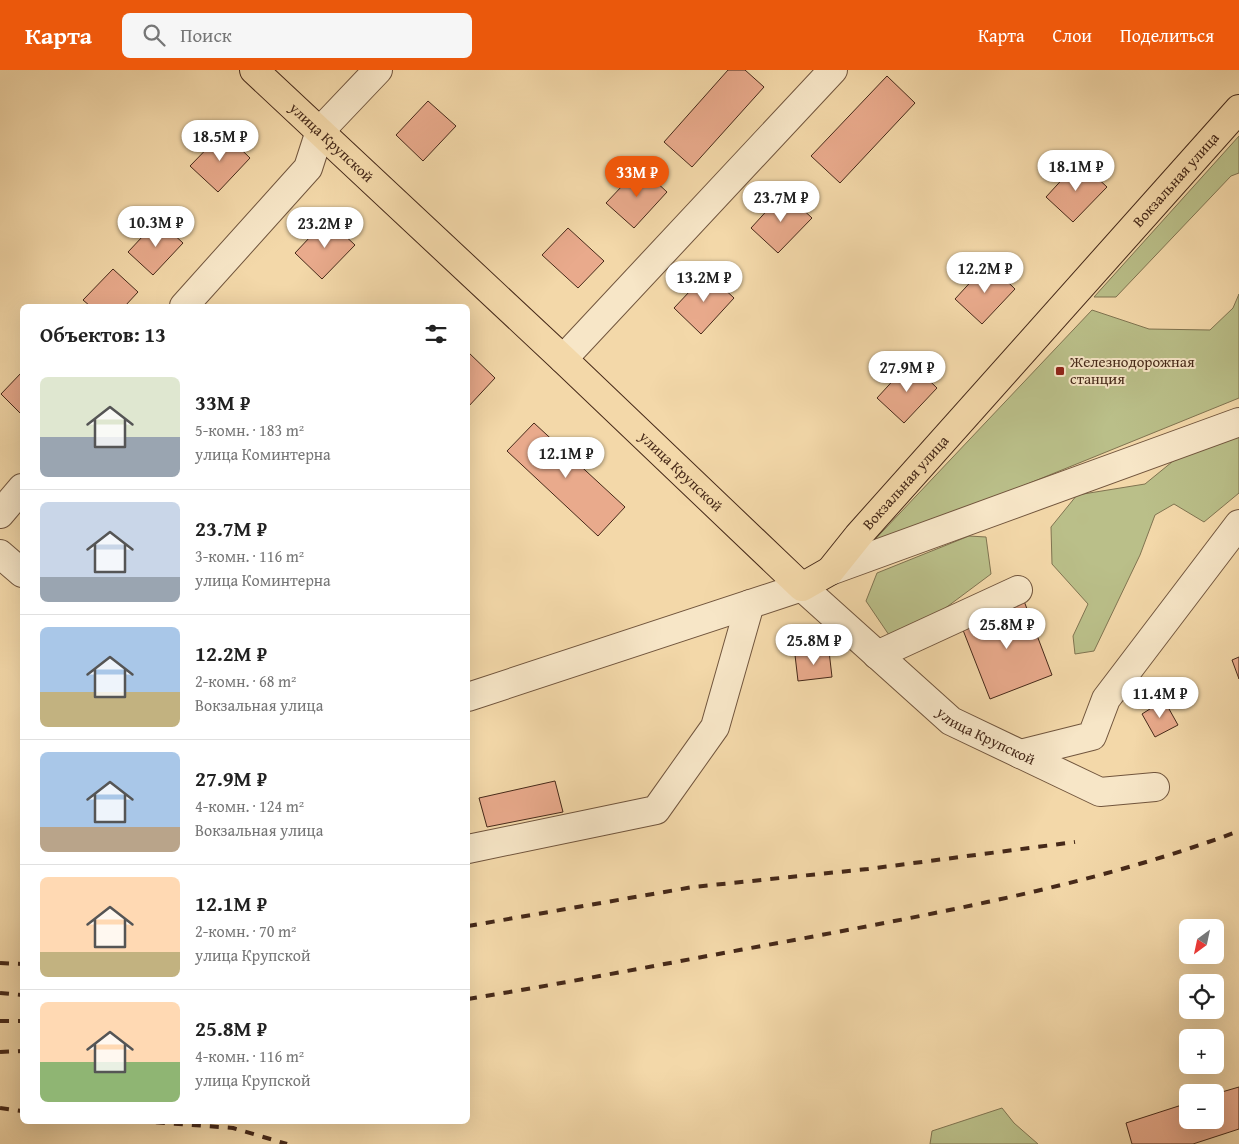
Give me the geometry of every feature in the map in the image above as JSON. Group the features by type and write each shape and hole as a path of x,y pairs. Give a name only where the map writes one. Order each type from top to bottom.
{"main road":[{"name":"улица Крупской","path":"254,70 563,359 802,587"},
{"name":"Вокзальная улица","path":"802,587 830,571 858,536 1239,109"}],"street":[{"path":"186,304 308,168 320,131 378,70"},
{"path":"563,359 833,70"},
{"path":"830,571 1239,422"},
{"path":"0,514 20,490"},
{"path":"1020,754 1092,736 1106,699 1239,524"},
{"path":"0,554 20,571"},
{"name":"Вокзальная улица","path":"470,697 802,587"},
{"name":"улица Крупской","path":"802,587 951,721 1100,792 1155,787"},
{"path":"877,655 1018,590"},
{"path":"470,849 656,810 715,727 750,604"}],"green space":[{"path":"1239,136 1239,173 1231,176 1116,297 1094,297"},
{"path":"1239,294 1239,398 865,550 1092,310 1149,329 1210,330 1233,308"},
{"path":"1239,431 1239,493 1204,522 1174,504 1155,515 1140,555 1094,651 1075,654 1073,636 1088,604 1052,564 1051,527 1077,495 1145,484 1183,453"},
{"path":"969,536 986,537 991,574 932,618 889,635 866,601 877,573"},
{"path":"1002,1108 1014,1123 1038,1144 930,1144 932,1131"}],"building":[{"path":"728,70 745,70 764,87 692,167 664,142"},
{"path":"887,76 915,103 840,183 811,156"},
{"path":"428,101 456,126 423,161 396,135"},
{"path":"223,132 250,158 218,192 190,166"},
{"path":"1079,161 1107,187 1073,222 1046,197"},
{"path":"640,167 667,192 634,228 606,203"},
{"path":"784,192 812,218 778,253 751,228"},
{"path":"327,219 355,245 322,279 295,253"},
{"path":"158,220 183,243 153,275 128,252"},
{"path":"568,228 604,261 578,288 542,255"},
{"path":"988,263 1015,289 982,324 955,299"},
{"path":"113,269 138,292 127,304 88,304 83,300"},
{"path":"707,273 734,298 701,334 674,308"},
{"path":"470,354 495,378 470,405"},
{"path":"910,362 937,388 904,423 877,398"},
{"path":"20,374 20,413 1,394"},
{"path":"534,423 625,507 598,536 507,451"},
{"path":"1024,601 1052,675 990,699 961,625"},
{"path":"829,651 832,677 798,681 795,655"},
{"path":"1239,657 1239,679 1232,660"},
{"path":"1164,700 1178,725 1155,737 1142,714"},
{"path":"555,781 563,812 487,827 479,798"},
{"path":"1239,1087 1239,1129 1193,1144 1132,1144 1126,1123 1179,1106 1179,1129 1224,1129 1224,1091"}],"railway":[{"path":"470,999 911,918 1022,894 1131,866 1239,831"},
{"path":"470,926 693,887 868,869 1075,842"},
{"path":"0,963 20,964"},
{"path":"0,993 20,995"},
{"path":"0,1021 20,1021"},
{"path":"0,1052 20,1051"},
{"path":"0,1108 20,1111"},
{"path":"179,1124 233,1128 287,1144"}],"place":[{"name":"Железнодорожная станция","path":"1060,371"}]}
